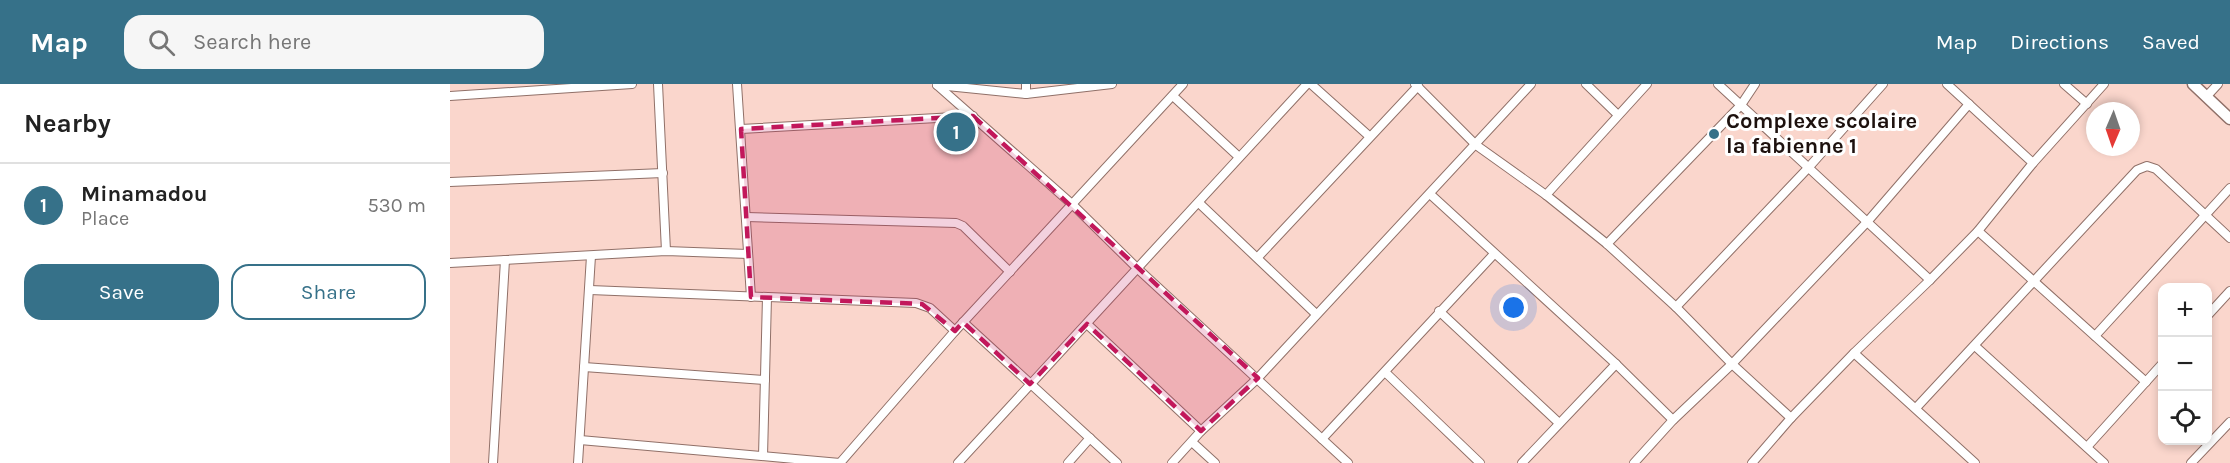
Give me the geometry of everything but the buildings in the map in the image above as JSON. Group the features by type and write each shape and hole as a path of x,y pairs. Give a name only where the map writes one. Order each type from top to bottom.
{"street":[{"path":"450,96 532,87 633,84"},
{"path":"658,84 666,251"},
{"path":"737,84 751,297"},
{"path":"1026,84 1026,94"},
{"path":"935,85 1026,94 1112,84"},
{"path":"580,440 840,463 963,322 1183,84"},
{"path":"958,463 1309,84 1369,136"},
{"path":"1172,463 1258,378 1532,84"},
{"path":"1586,84 1618,115"},
{"path":"1546,195 1647,84"},
{"path":"1718,84 1930,280"},
{"path":"1607,244 1742,105 1755,84"},
{"path":"1676,307 1809,167 1883,84"},
{"path":"1947,84 2033,164"},
{"path":"2064,84 2086,103"},
{"path":"2089,102 2104,84"},
{"path":"2193,84 2230,119"},
{"path":"2206,97 2218,84"},
{"path":"935,85 1073,205 1138,270 1348,463"},
{"path":"1258,257 1417,85 1476,145 1546,195 1607,244 1791,418"},
{"path":"1173,96 1239,158"},
{"path":"1634,463 1673,420 1732,364 1868,221 1969,104"},
{"path":"1752,463 1791,418 1854,353 1977,231 2086,105"},
{"path":"741,129 972,116"},
{"path":"1916,408 2142,167 2156,169 2230,238"},
{"path":"450,182 663,173"},
{"path":"2095,336 2230,188"},
{"path":"1430,194 1616,364 1673,420"},
{"path":"1199,203 1317,314"},
{"path":"746,217 956,223 963,226 1010,272"},
{"path":"1977,231 2146,382"},
{"path":"450,263 666,251 748,254"},
{"path":"1322,439 1494,254"},
{"path":"578,463 591,256"},
{"path":"493,463 506,260"},
{"path":"590,290 922,304 930,308 955,331"},
{"path":"2212,311 2230,291"},
{"path":"763,456 767,297"},
{"path":"1440,311 1559,423"},
{"path":"963,322 1117,463"},
{"path":"1087,324 1201,432"},
{"path":"1975,346 2104,463"},
{"path":"1854,353 1974,463"},
{"path":"1522,463 1616,364"},
{"path":"584,367 765,380"},
{"path":"2087,447 2158,369"},
{"path":"1385,372 1480,463"},
{"path":"2191,463 2230,422"},
{"path":"1068,463 1089,438"},
{"path":"1192,442 1215,463"},
{"path":"851,463 852,450"}],"highlighted area":[{"path":"973,116 1258,378 1201,431 1087,324 1030,384 963,322 955,331 922,304 751,297 741,129"}],"place":[{"name":"Minamadou","path":"956,132"},
{"name":"Complexe scolaire la fabienne 1","path":"1714,134"}]}
